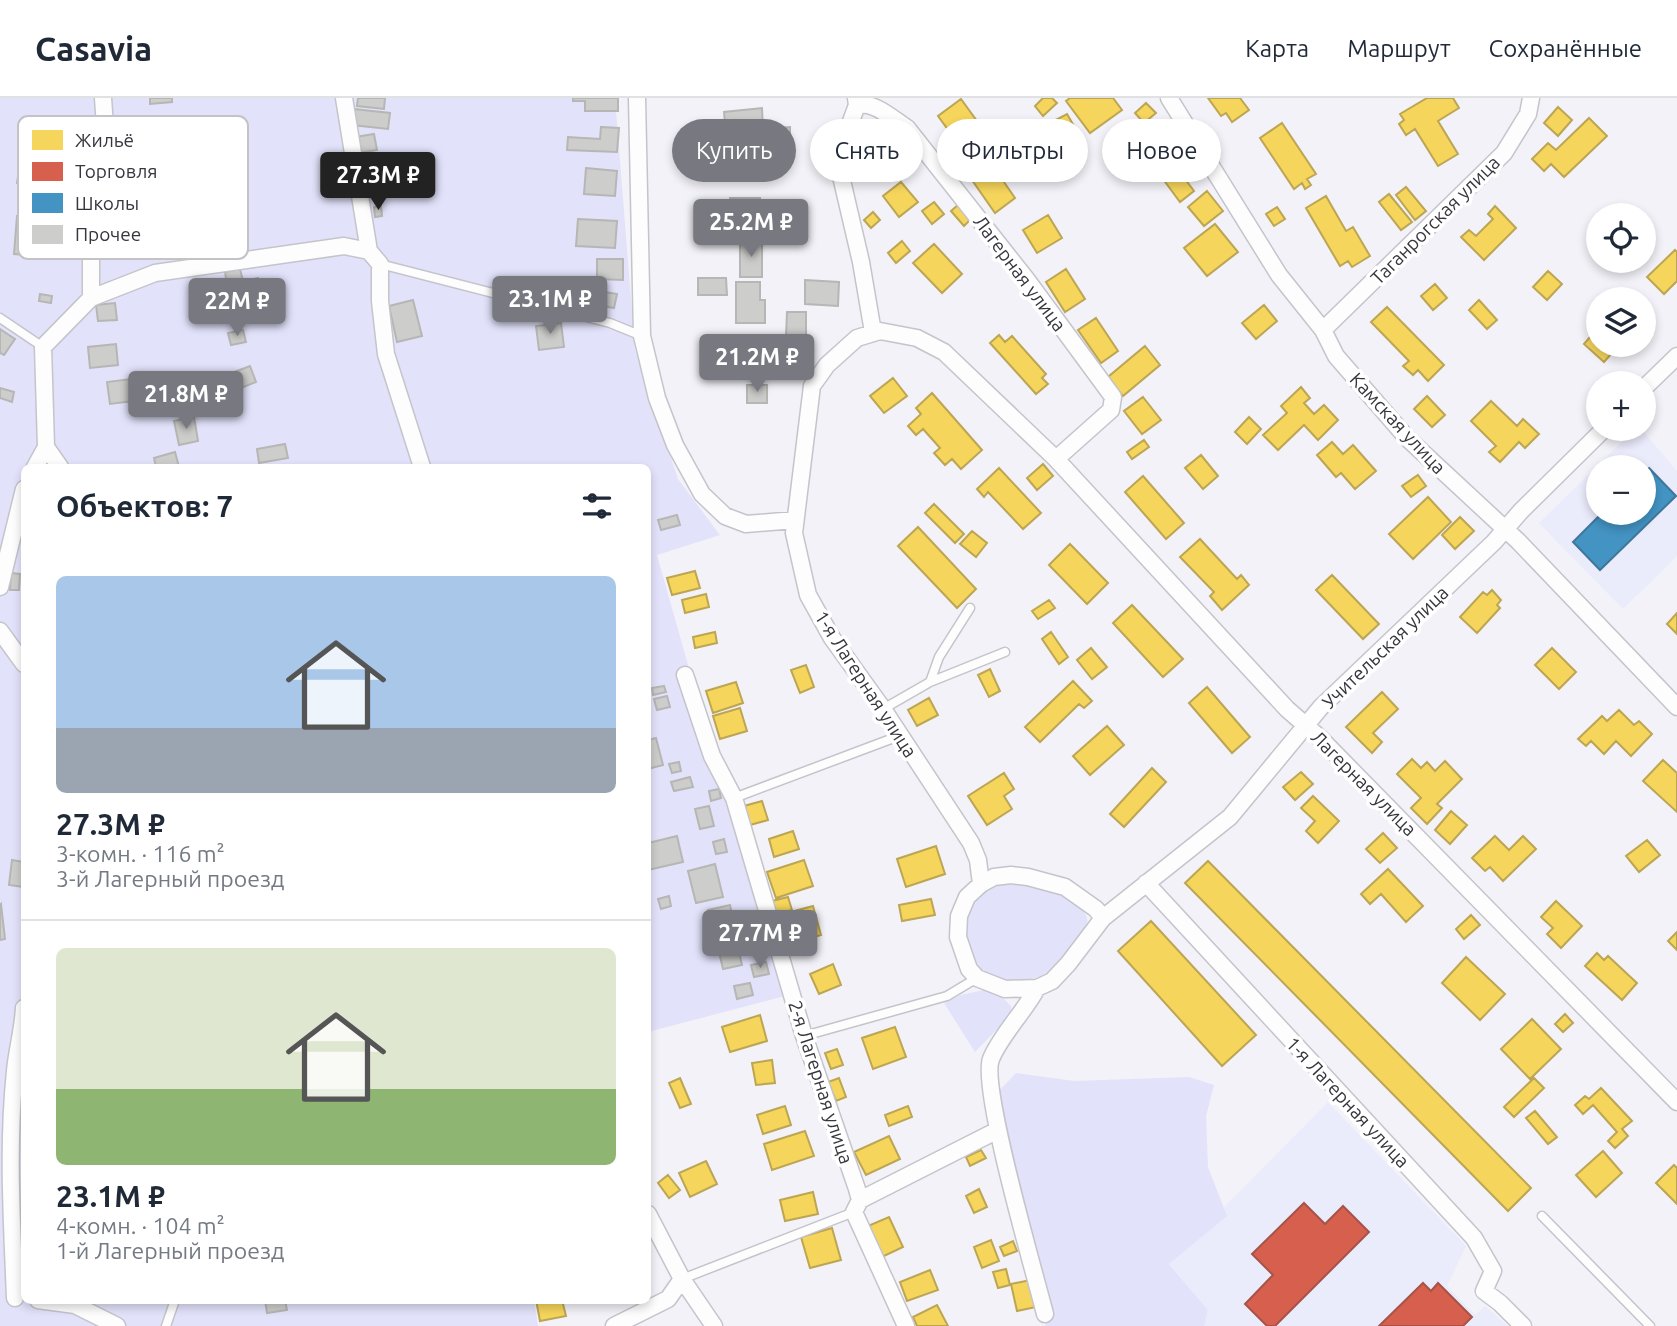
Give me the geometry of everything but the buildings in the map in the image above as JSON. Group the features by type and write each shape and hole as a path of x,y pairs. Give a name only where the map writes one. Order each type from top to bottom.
{"street":[{"path":"103,98 104,116"},
{"path":"344,98 374,258 386,354 421,464"},
{"path":"637,98 642,336 657,398 675,445 702,494 725,516 746,524 795,520"},
{"name":"Камская улица","path":"1169,98 1279,275 1323,330 1336,356 1407,438 1506,529 1677,707"},
{"name":"Таганрогская улица","path":"1323,330 1504,153 1528,114 1531,98"},
{"name":"Лагерная улица","path":"1056,459 1111,410 1113,397 1027,280 907,128 885,113 856,102 837,159 863,272 873,332 917,338 944,352 1056,459 1287,709 1320,738 1677,1102"},
{"path":"37,464 46,447 43,347 91,298 155,273 344,246 374,258"},
{"path":"91,259 91,298"},
{"name":"1-я Лагерная улица","path":"873,332 857,338 827,365 812,386 794,533 808,594 832,638 883,709 971,843 978,860 981,884"},
{"path":"1656,376 1677,356"},
{"name":"Учительская улица","path":"1103,918 1230,817 1305,725 1592,441"},
{"path":"46,447 58,464"},
{"path":"0,587 21,501"},
{"path":"0,631 21,660"},
{"name":"2-я Лагерная улица","path":"685,675 712,756 734,798 857,1206 905,1326"},
{"path":"1012,875 1066,887 1096,909 1103,918 1052,981 1037,988 1005,989 977,978 969,969 958,937 959,916 967,897 993,877 1012,875"},
{"name":"1-я Лагерная улица","path":"1146,883 1475,1238 1493,1271 1484,1291 1523,1326"},
{"path":"1037,988 990,1060 989,1077 999,1130 1045,1314"},
{"path":"13,1299 10,1184 15,1070 21,1045"},
{"path":"857,1206 999,1130"},
{"path":"651,1220 682,1279 714,1326"},
{"path":"614,1326 668,1298 682,1279"},
{"path":"75,1304 117,1326"}],"lane":[{"path":"374,258 610,323 642,336"},
{"path":"0,318 43,347"},
{"path":"930,681 939,657 970,608"},
{"path":"883,709 930,681 1005,652"},
{"path":"734,798 899,736"},
{"path":"804,1037 947,996 977,978"},
{"path":"682,1279 857,1206"},
{"path":"1542,1216 1650,1326"},
{"path":"166,1326 174,1304"}],"shaded area":[{"path":"0,98 615,98 635,350 678,479 720,535 657,555 688,665 736,798 796,993 651,1031 651,464 21,464 21,1304 535,1304 538,1326 0,1326"},
{"path":"1623,441 1651,441 1677,471 1677,556 1623,609 1539,523 1586,477 1586,525 1656,525 1656,455 1608,455"},
{"path":"1000,884 1032,886 1052,891 1071,901 1085,914 1087,923 1083,934 1050,971 1030,979 1008,981 988,975 972,960 964,930 968,909 978,894"},
{"path":"984,990 999,994 1011,1006 1011,1015 975,1052 944,1003 961,995"},
{"path":"1016,1073 1074,1081 1189,1077 1214,1085 1206,1116 1208,1167 1227,1216 1169,1264 1208,1310 1204,1326 1045,1326 1049,1315 1004,1132 999,1091"},
{"path":"1328,1102 1466,1246 1447,1286 1475,1315 1485,1306 1508,1326 1204,1326 1208,1310 1169,1263"}]}
